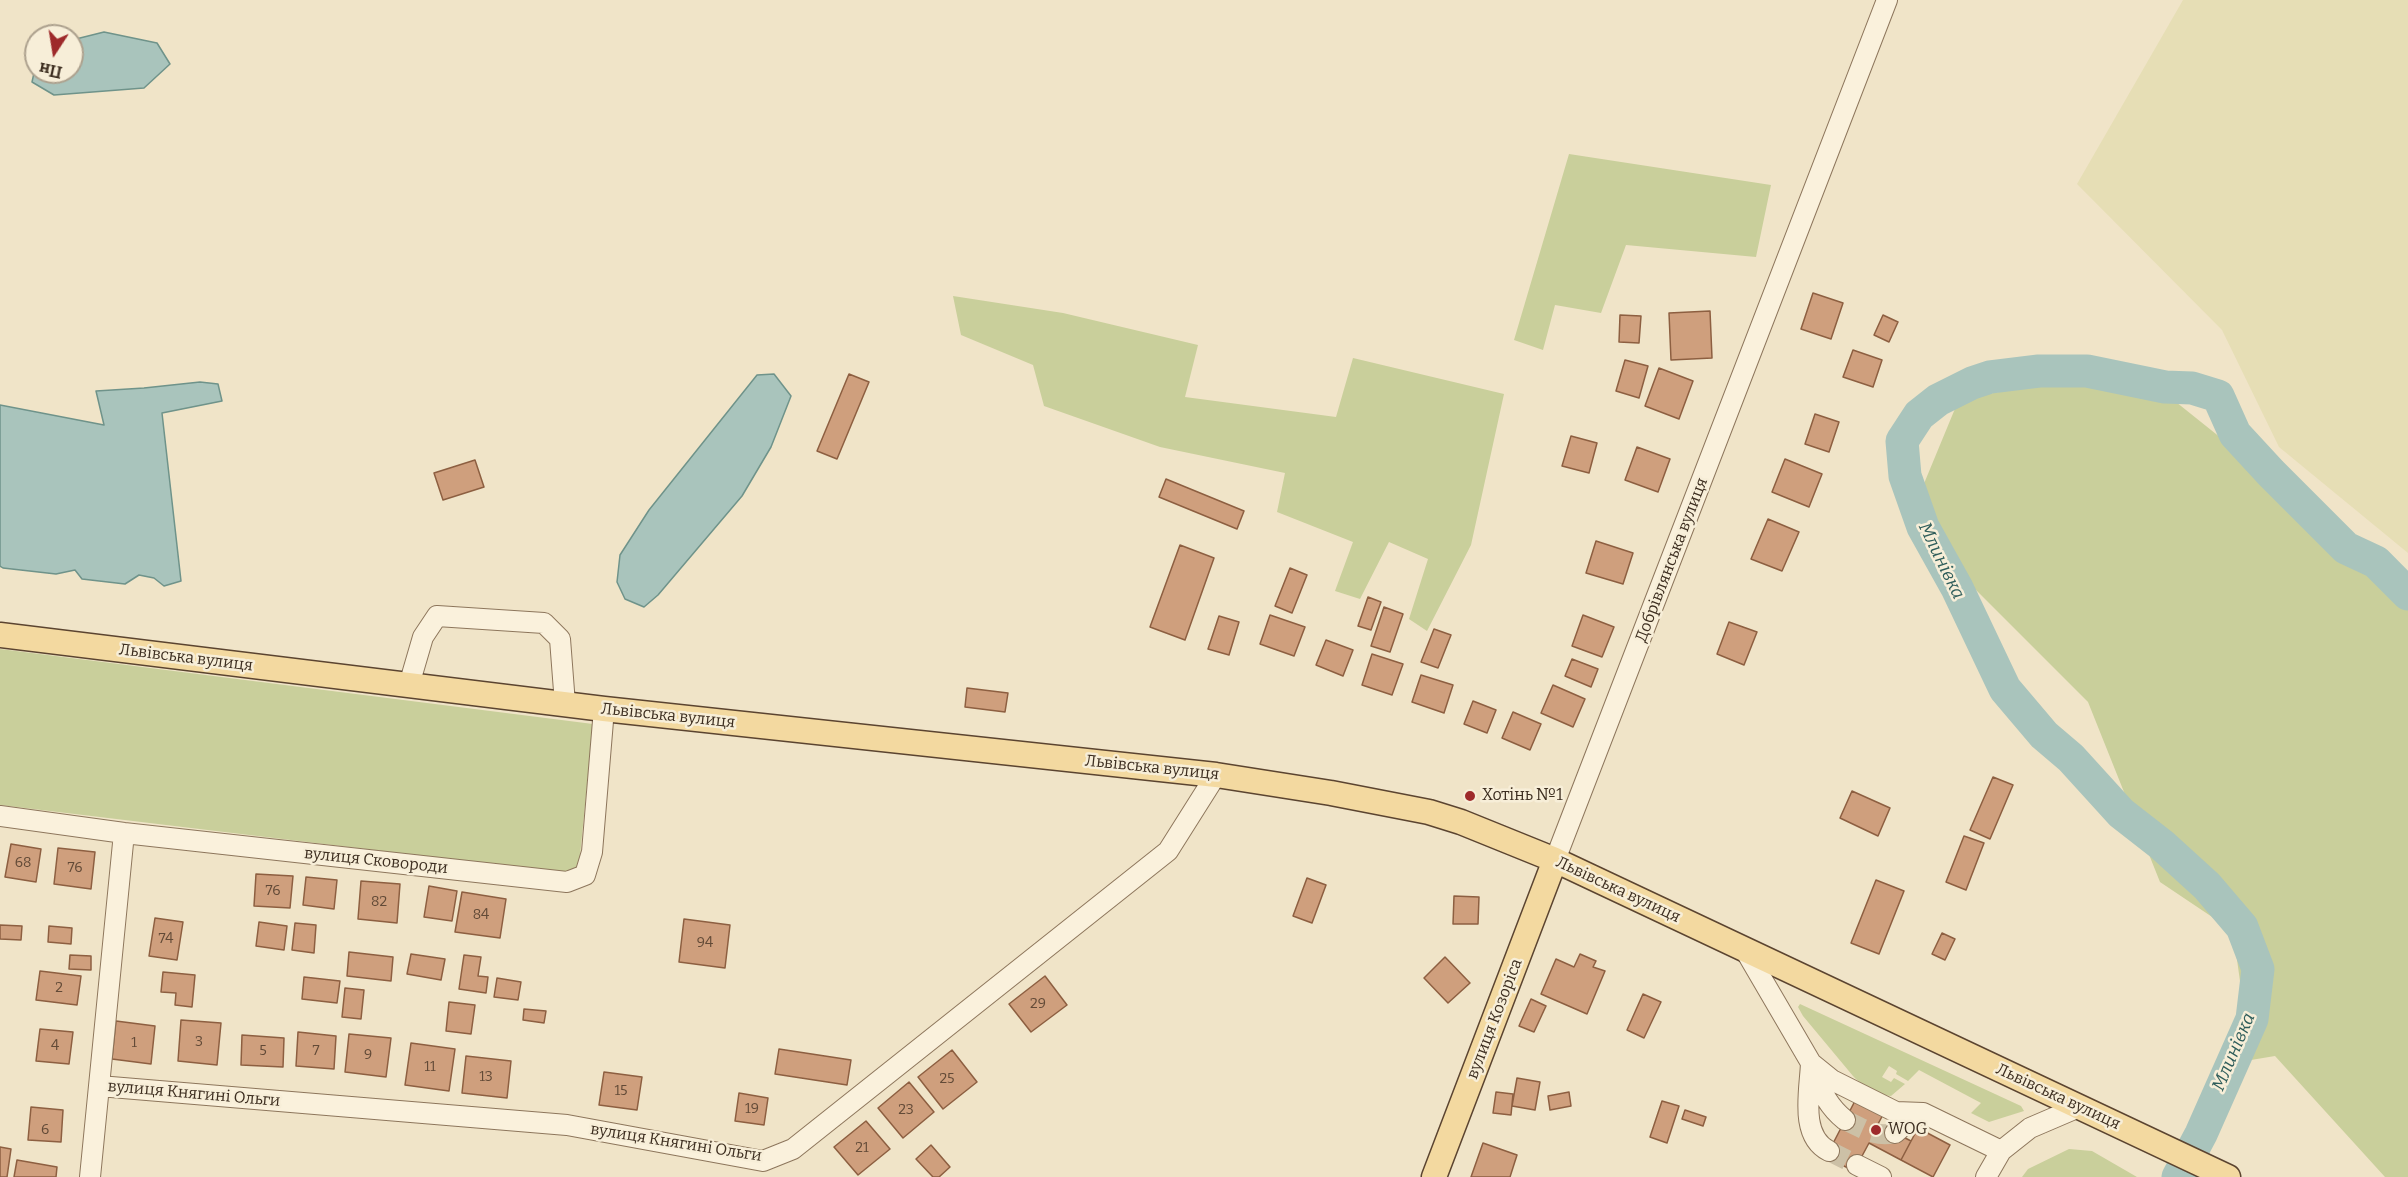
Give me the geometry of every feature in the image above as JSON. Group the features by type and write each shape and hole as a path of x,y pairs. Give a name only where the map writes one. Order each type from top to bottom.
{"main road":[{"name":"Львівська вулиця","path":"0,634 604,709 1216,775 1429,812 1461,822 1555,860 2228,1177"},
{"name":"вулиця Козоріса","path":"1434,1177 1555,860"}],"street":[{"name":"Добрівлянська вулиця","path":"1555,860 1887,0"},
{"path":"408,685 423,638 437,616 544,622 560,639 564,704"},
{"name":"вулиця Сковороди","path":"0,816 124,833 567,882 585,875 592,852 604,709"},
{"name":"вулиця Княгині Ольги","path":"99,1086 567,1125 763,1161 793,1149 1168,850 1216,775"},
{"name":"вулиця Княгині Ольги","path":"90,1177 124,833"},
{"path":"1745,950 1811,1063 1823,1096 1836,1113 1845,1120"},
{"path":"1811,1063 1832,1080 1896,1112 1923,1113 2001,1151"},
{"path":"1811,1063 1809,1120 1812,1136 1822,1148 1829,1151"},
{"path":"1986,1177 2001,1151 2030,1128 2079,1107"},
{"path":"1895,1133 1913,1117 1923,1113"},
{"path":"1857,1165 1881,1177"}],"shaded area":[{"path":"2183,0 2408,0 2408,553 2279,447 2222,330 2077,184"}],"green space":[{"path":"1569,154 1771,185 1756,257 1626,245 1601,313 1555,305 1543,350 1514,340"},
{"path":"953,296 1063,313 1198,345 1185,397 1336,417 1353,358 1504,394 1471,545 1427,631 1409,619 1428,559 1389,542 1360,599 1335,591 1353,542 1277,512 1285,473 1160,447 1044,406 1033,365 961,335"},
{"path":"2072,379 2171,398 2231,446 2408,601 2408,1177 2385,1177 2275,1056 2251,1060 2233,931 2160,882 2088,702 1948,562 1923,486 1959,399"},
{"path":"0,649 593,724 579,866 565,873 0,805"},
{"path":"1800,1004 2021,1106 2024,1111 1989,1122 1971,1113 1981,1103 1919,1070 1908,1081 1896,1074 1897,1071 1889,1066 1882,1077 1891,1082 1894,1078 1905,1084 1891,1096 1876,1092 1853,1076 1803,1016 1798,1007"},
{"path":"2069,1149 2092,1151 2137,1177 2022,1177 2028,1169"}],"water":[{"path":"104,32 157,43 170,64 144,88 54,95 35,84 84,84 84,37"},
{"path":"774,374 791,396 771,447 742,496 658,595 644,607 625,599 617,582 620,555 649,510 757,375"},
{"path":"200,382 218,384 222,401 162,413 181,581 164,586 154,578 139,575 125,584 82,579 75,570 56,574 0,566 0,405 104,425 96,391"}],"building":[{"path":"1813,293 1843,303 1831,339 1801,329"},
{"path":"1710,311 1712,358 1671,360 1669,313"},
{"path":"1620,315 1641,316 1639,343 1619,342"},
{"path":"1883,315 1898,322 1889,342 1874,335"},
{"path":"1853,350 1882,360 1873,387 1843,377"},
{"path":"1625,360 1648,366 1639,398 1616,391"},
{"path":"1659,368 1693,381 1679,419 1645,406"},
{"path":"849,374 869,382 837,459 817,451"},
{"path":"1815,414 1839,422 1829,452 1805,444"},
{"path":"1571,436 1597,443 1589,473 1562,466"},
{"path":"1637,447 1670,459 1658,492 1625,480"},
{"path":"1785,459 1822,474 1809,507 1772,492"},
{"path":"475,460 484,487 443,500 434,473"},
{"path":"1166,479 1244,511 1237,529 1159,497"},
{"path":"1768,519 1799,532 1782,571 1751,559"},
{"path":"1596,541 1633,553 1623,584 1586,573"},
{"path":"1180,545 1214,558 1185,640 1150,627"},
{"path":"1290,568 1307,575 1292,613 1275,606"},
{"path":"1368,597 1381,602 1371,630 1358,626"},
{"path":"1384,607 1403,614 1390,652 1371,646"},
{"path":"1270,615 1305,627 1294,656 1260,644"},
{"path":"1583,615 1614,627 1602,657 1572,646"},
{"path":"1219,616 1239,622 1229,655 1208,649"},
{"path":"1729,622 1757,632 1744,665 1717,654"},
{"path":"1434,629 1451,635 1438,668 1421,662"},
{"path":"1326,640 1353,650 1343,676 1316,665"},
{"path":"1372,654 1403,664 1392,695 1362,685"},
{"path":"1572,659 1598,669 1591,687 1565,676"},
{"path":"1421,675 1453,685 1444,713 1412,702"},
{"path":"1553,685 1585,699 1573,727 1541,713"},
{"path":"967,688 1008,693 1005,712 965,707"},
{"path":"1473,701 1496,710 1487,733 1464,724"},
{"path":"1513,712 1541,724 1530,750 1502,738"},
{"path":"1993,777 2013,785 1990,839 1970,830"},
{"path":"1852,791 1890,808 1878,836 1840,818"},
{"path":"1964,836 1984,843 1966,890 1946,882"},
{"path":"11,844 41,849 36,882 5,877"},
{"path":"58,848 95,852 91,889 54,884"},
{"path":"256,874 293,876 290,908 254,906"},
{"path":"306,877 337,880 334,909 303,905"},
{"path":"1307,878 1326,885 1312,923 1293,916"},
{"path":"1876,880 1904,891 1879,954 1851,943"},
{"path":"361,881 400,884 397,923 358,919"},
{"path":"429,886 457,891 452,921 424,917"},
{"path":"462,892 506,899 500,938 455,932"},
{"path":"1454,896 1479,897 1478,924 1453,924"},
{"path":"155,918 183,922 177,960 149,956"},
{"path":"684,919 730,925 725,968 679,962"},
{"path":"259,922 287,926 284,950 256,946"},
{"path":"295,923 316,925 314,953 292,950"},
{"path":"0,925 22,926 21,940 0,939"},
{"path":"49,926 72,928 71,944 48,942"},
{"path":"1942,933 1955,939 1945,960 1932,954"},
{"path":"349,952 393,957 391,981 347,976"},
{"path":"411,954 445,959 441,980 407,974"},
{"path":"1580,954 1596,961 1593,967 1605,971 1587,1014 1541,994 1556,959 1574,967"},
{"path":"70,955 91,956 91,970 69,969"},
{"path":"464,955 481,957 478,976 488,977 486,993 459,989"},
{"path":"1445,957 1470,983 1448,1003 1424,978"},
{"path":"40,971 81,976 77,1005 36,1000"},
{"path":"163,972 195,975 192,1007 175,1005 176,993 161,992"},
{"path":"1045,976 1067,1005 1031,1032 1009,1004"},
{"path":"304,977 340,981 337,1003 302,999"},
{"path":"497,978 521,982 518,1000 494,997"},
{"path":"345,988 364,990 361,1019 342,1017"},
{"path":"1643,994 1661,1002 1644,1038 1627,1030"},
{"path":"1531,999 1546,1006 1534,1032 1519,1026"},
{"path":"449,1002 475,1005 471,1034 446,1031"},
{"path":"524,1009 546,1011 544,1023 523,1020"},
{"path":"181,1020 221,1023 217,1065 178,1061"},
{"path":"116,1021 155,1026 151,1064 112,1059"},
{"path":"40,1029 73,1032 69,1064 36,1061"},
{"path":"298,1032 336,1036 334,1069 296,1066"},
{"path":"349,1034 391,1038 386,1077 345,1072"},
{"path":"242,1035 284,1038 283,1067 241,1065"},
{"path":"411,1043 455,1049 449,1091 405,1085"},
{"path":"779,1049 851,1060 847,1085 775,1074"},
{"path":"952,1050 977,1082 943,1109 918,1077"},
{"path":"466,1056 511,1061 507,1098 462,1093"},
{"path":"604,1072 642,1077 637,1110 599,1105"},
{"path":"1517,1078 1540,1082 1535,1110 1512,1106"},
{"path":"909,1082 934,1112 903,1138 878,1108"},
{"path":"1496,1092 1513,1094 1511,1115 1493,1113"},
{"path":"1569,1092 1571,1106 1550,1110 1548,1096"},
{"path":"739,1093 768,1098 764,1125 735,1121"},
{"path":"1857,1097 1885,1111 1878,1124 1911,1141 1901,1160 1869,1143 1854,1171 1826,1157"},
{"path":"1662,1101 1679,1106 1667,1143 1650,1137"},
{"path":"31,1107 63,1110 61,1142 28,1140"},
{"path":"1685,1110 1706,1117 1703,1126 1682,1119"},
{"path":"866,1121 890,1149 858,1175 834,1147"},
{"path":"1918,1128 1950,1145 1933,1177 1901,1160"},
{"path":"1483,1143 1517,1155 1510,1177 1471,1177"},
{"path":"931,1145 950,1167 939,1177 933,1177 916,1159"},
{"path":"0,1147 11,1149 7,1177 0,1177"},
{"path":"17,1160 57,1167 56,1177 14,1177"}],"waterway":[{"name":"Млинівка","path":"2178,1177 2201,1134 2252,1019 2258,969 2242,927 2207,886 2162,845 2121,813 2071,758 2044,735 2005,689 1957,588 1923,527 1905,476 1902,441 1919,415 1938,400 1990,377 2039,371 2087,371 2165,387 2192,388 2218,396 2235,434 2271,473 2346,548 2376,562 2408,594"}],"tunnel":[{"path":"1845,1120 1875,1133 1895,1133"},
{"path":"1829,1151 1857,1165"}],"place":[{"name":"Хотінь №1","path":"1470,796"},
{"name":"WOG","path":"1876,1130"}]}
